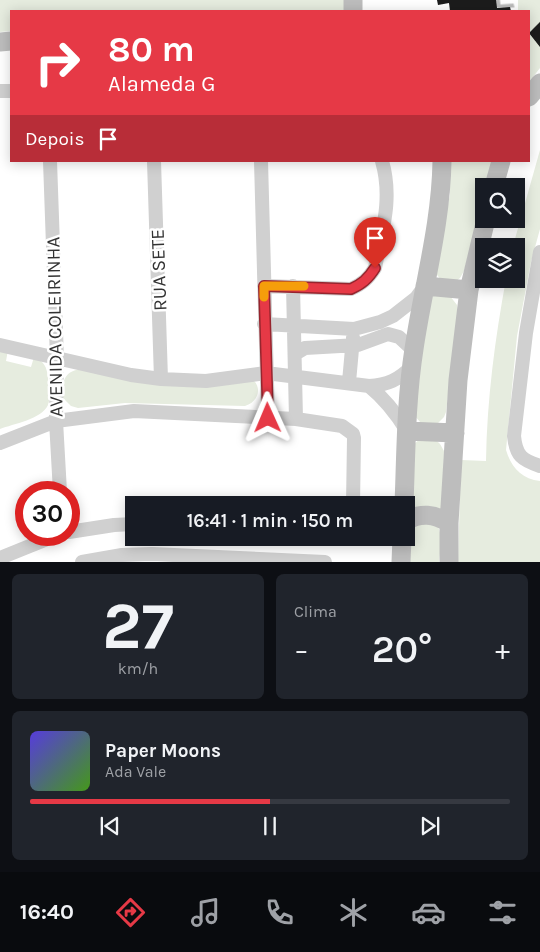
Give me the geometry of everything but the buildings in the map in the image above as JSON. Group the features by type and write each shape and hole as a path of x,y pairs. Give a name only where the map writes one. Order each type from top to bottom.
{"street":[{"path":"530,96 540,83"},
{"name":"AVENIDA COLEIRINHA","path":"50,162 57,359 56,421 59,481"},
{"name":"RUA SETE","path":"154,162 161,379"},
{"path":"261,162 268,418"},
{"path":"264,286 351,289 361,285 369,277 375,268 388,200 382,162"},
{"path":"404,496 413,358 440,196 442,162"},
{"path":"496,178 501,162"},
{"path":"449,562 449,523 458,380 469,290 484,228"},
{"path":"540,252 533,333 514,436 515,447 520,456 540,466"},
{"path":"293,286 296,419"},
{"path":"264,324 294,324 354,329 380,322 393,316 410,303 425,286"},
{"path":"425,286 469,290"},
{"path":"349,382 354,329"},
{"path":"295,354 305,348 352,347 388,334 398,337 413,358"},
{"path":"0,345 131,375 161,379 206,381 266,373 369,386 382,385 396,381 413,358"},
{"path":"369,386 384,398 407,431"},
{"path":"0,443 56,421 134,411 296,419 334,424 342,426 354,438 353,496"},
{"path":"407,431 455,433"},
{"path":"415,516 427,514 439,517 449,523"},
{"path":"80,530 125,524"},
{"path":"0,558 30,546"},
{"path":"401,562 402,546"},
{"path":"82,562 122,555 152,554 325,562"}],"shaded area":[{"path":"0,0 347,0 348,10 10,10 10,31 0,32"},
{"path":"518,0 540,0 540,68 530,81 530,10 518,10"},
{"path":"540,150 540,229 531,262 517,336 506,450 514,467 522,475 540,481 540,562 458,562 461,460 486,461 490,392 504,288 525,288 525,238 515,238 518,228 525,228 525,203"},
{"path":"450,162 494,162 489,178 475,178 475,228 464,271 454,283 441,279 434,269 450,195"},
{"path":"433,296 450,296 457,305 458,311 446,412 438,423 421,423 414,415 427,301"},
{"path":"0,349 8,350 6,361 31,367 34,357 43,363 48,374 49,402 45,410 40,414 0,429"},
{"path":"74,370 252,379 257,386 258,394 253,401 245,406 125,403 78,408 71,406 62,397 65,378"},
{"path":"420,439 436,440 444,451 443,512 415,510 415,496 411,496 413,445"},
{"path":"415,524 436,524 440,532 441,542 439,562 408,562 409,546 415,546"}],"slow traffic":[{"path":"264,297 264,286 304,286"}],"route":[{"path":"268,418 264,286 351,289 361,285 375,268"}]}
